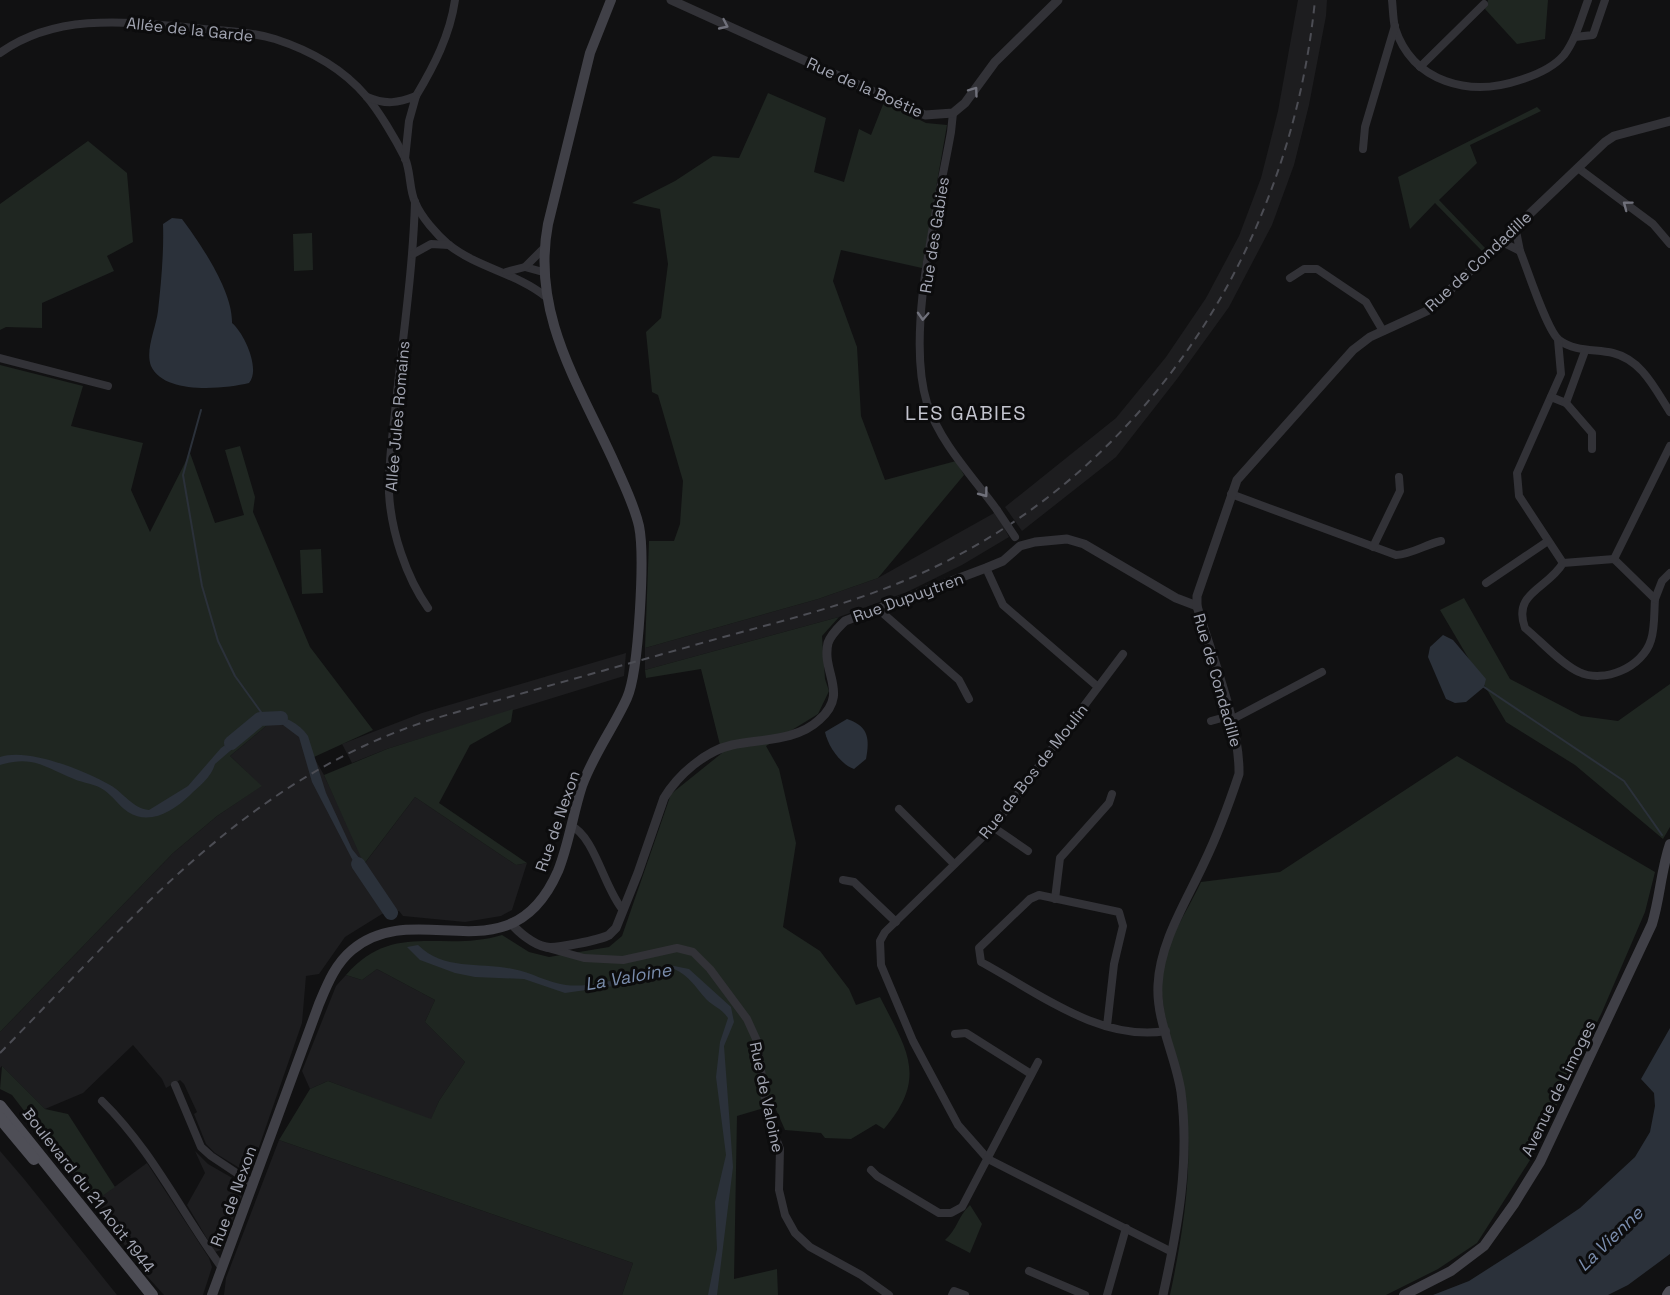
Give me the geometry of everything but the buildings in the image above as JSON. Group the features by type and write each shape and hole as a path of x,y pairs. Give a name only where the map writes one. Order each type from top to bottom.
{"main road":[{"name":"Rue de Nexon","path":"212,1295 328,983 352,950 370,938 391,931 478,933 511,923 530,911 545,895 559,868 583,783 628,695 636,647 642,548 630,498 559,342 545,296 543,272 543,249 590,53 611,0"},
{"name":"Avenue de Limoges","path":"1404,1295 1451,1271 1484,1246 1515,1204 1540,1162 1652,924 1659,903 1664,861 1670,844"},
{"name":"Boulevard du 21 Août 1944","path":"0,1106 152,1295"},
{"name":"Boulevard du 21 Août 1944","path":"0,1118 141,1295"}],"street":[{"name":"Allée de la Garde","path":"405,159 409,121 416,96 430,73 452,24 455,0"},
{"name":"Rue de la Boétie","path":"671,0 925,115 952,113"},
{"path":"952,113 965,103 995,62 1058,0"},
{"path":"1392,0 1395,26 1405,47 1420,67 1443,82 1471,88 1502,86 1540,73 1563,56 1575,37 1588,0"},
{"path":"1575,37 1593,35 1605,0"},
{"path":"1420,67 1484,4"},
{"name":"Allée de la Garde","path":"0,53 40,33 76,24 120,21 238,32 274,39 309,52 341,71 367,97 405,159 415,202 449,245 487,268 506,272 545,296"},
{"path":"1363,149 1365,127 1395,26"},
{"path":"367,97 380,103 398,103 416,96"},
{"name":"Rue des Gabies","path":"952,113 951,132 926,271 922,336 923,382 927,403 943,437 1018,541"},
{"name":"Rue de Condadille","path":"1163,1295 1181,1200 1184,1151 1181,1091 1158,1003 1158,986 1162,955 1204,864 1239,774 1239,759 1230,718 1197,606 1199,586 1237,480 1252,460 1353,350 1370,337 1429,310 1605,142 1614,136 1670,120"},
{"path":"1578,168 1653,224 1670,244"},
{"name":"Allée Jules Romains","path":"415,202 413,254 391,447 389,494 394,525 404,558 416,591 428,608"},
{"path":"1515,226 1520,251 1550,327 1558,340 1561,374 1516,473 1516,486 1519,496 1563,563"},
{"path":"1500,241 1520,251"},
{"path":"413,254 431,244 449,245"},
{"path":"506,272 525,267 543,249"},
{"path":"525,267 543,272"},
{"path":"1290,278 1304,269 1317,269 1366,302 1383,331"},
{"path":"1558,340 1585,351 1612,353 1636,365 1646,374 1670,412"},
{"path":"1566,403 1585,351"},
{"path":"0,358 108,386"},
{"path":"1551,397 1566,403 1592,433 1592,449"},
{"path":"1614,559 1670,446"},
{"path":"1374,547 1400,491 1399,477"},
{"path":"1231,494 1396,555 1403,555 1440,541"},
{"name":"Rue Dupuytren","path":"547,948 599,940 616,928 664,798 672,785 690,768 722,749 785,737 818,721 830,708 834,696 828,643 834,632 845,621 1003,561 1018,541 1050,539 1067,539 1084,544 1176,598 1197,606"},
{"path":"1486,583 1548,541"},
{"path":"1563,563 1614,559 1655,599"},
{"path":"1563,563 1557,573 1527,597 1522,607 1521,617 1525,628 1578,672 1607,675 1635,663 1651,640 1655,599 1662,581 1670,573"},
{"name":"Rue de Bos de Moulin","path":"986,568 1003,605 1098,687"},
{"path":"878,609 959,680 969,699"},
{"name":"Rue de Bos de Moulin","path":"1123,654 993,827 896,922 880,941 880,965 913,1041 958,1125 987,1159 1172,1252"},
{"path":"1211,721 1230,718 1322,672"},
{"path":"1055,899 1060,858 1109,802 1112,794"},
{"path":"899,809 954,864"},
{"path":"571,826 586,839 614,900 623,910"},
{"path":"993,827 1028,851"},
{"path":"843,880 854,882 896,922"},
{"path":"1107,1026 1114,964 1123,926 1119,912 1039,896 1030,899 979,948 981,962 1088,1020 1107,1026 1150,1034 1166,1031"},
{"name":"Rue de Valoine","path":"511,923 520,932 547,948 584,958 623,960 676,948 693,952 710,969 747,1019 757,1041 767,1114 780,1149 779,1190 784,1215 795,1233 810,1247 861,1275 889,1295"},
{"path":"955,1034 966,1033 1032,1074"},
{"path":"871,1170 877,1176 939,1213 951,1213 962,1207 1038,1062"},
{"path":"175,1085 201,1147 253,1184"},
{"path":"102,1101 126,1125 147,1152 222,1268"},
{"path":"1107,1295 1126,1228"},
{"path":"1029,1271 1084,1295"},
{"path":"952,1295 954,1291 965,1295"}],"shaded area":[{"path":"1298,0 1327,0 1326,16 1309,105 1294,165 1272,225 1229,307 1116,457 1022,531 1005,507 1116,418 1166,357 1206,298 1239,236 1261,178 1278,111"},
{"path":"1488,0 1548,0 1545,39 1517,44 1485,9"},
{"path":"768,93 826,118 814,172 844,182 859,129 871,135 884,102 926,123 947,125 922,268 841,250 833,281 857,347 861,416 885,480 956,461 964,475 878,578 818,599 645,648 649,541 674,541 680,524 683,481 658,395 652,392 646,332 661,318 668,264 660,209 632,203 675,181 713,156 739,158"},
{"path":"1537,107 1541,111 1470,145 1477,163 1439,200 1486,249 1482,251 1435,203 1410,229 1398,177"},
{"path":"88,141 127,173 133,242 107,256 114,271 42,303 42,328 6,327 0,330 0,204"},
{"path":"312,233 313,270 294,271 293,234"},
{"path":"0,365 83,386 71,426 143,443 131,490 150,532 190,453 215,523 244,515 225,450 240,446 255,497 253,512 310,647 373,730 314,757 299,731 272,721 230,756 262,786 217,816 173,853 0,1032"},
{"path":"996,512 1009,537 962,565 907,592 839,617 645,670 645,648 818,599 878,578"},
{"path":"321,549 323,593 302,594 300,550"},
{"path":"1464,598 1510,679 1581,716 1618,721 1670,684 1670,827 1663,839 1575,765 1506,722 1440,610"},
{"path":"839,617 822,636 825,679 829,691 818,714 766,746 779,769 796,843 783,927 820,951 849,989 856,1005 880,997 905,1048 909,1063 909,1078 906,1094 898,1111 884,1129 876,1124 851,1139 825,1138 821,1133 785,1130 774,1105 737,1116 734,1279 777,1269 778,1295 622,1295 633,1263 279,1140 310,1089 328,1081 431,1119 439,1101 465,1062 425,1022 435,1000 377,969 362,980 346,975 364,958 382,948 401,943 481,940 502,935 529,952 549,957 609,947 622,936 671,794 722,753 701,669 646,678 645,670"},
{"path":"626,653 624,676 387,749 352,763 342,744 422,713"},
{"path":"513,709 511,722 470,745 439,803 527,863 516,865 415,797 364,864 324,775 387,749"},
{"path":"272,721 299,731 324,775 365,863 415,797 516,865 527,863 512,910 501,916 465,922 403,916 399,911 382,914 345,937 319,974 306,976 302,1023 251,1170 246,1172 215,1153 206,1144 194,1114 197,1112 184,1084 180,1080 166,1088 162,1079 133,1045 83,1093 45,1109 2,1066 0,1068 0,1032 173,853 217,816 261,786 230,756"},
{"path":"1457,756 1655,872 1645,912 1602,1012 1530,1160 1477,1243 1438,1269 1386,1295 1170,1295 1186,1203 1188,1133 1183,1092 1165,1015 1162,978 1164,961 1171,941 1201,882 1280,872"},
{"path":"377,969 435,1000 425,1022 465,1062 439,1101 431,1120 328,1081 310,1089 302,1071 336,986 346,975 362,980"},
{"path":"2,1066 45,1109 68,1114 115,1187 94,1202 12,1095 0,1089"},
{"path":"279,1140 633,1263 622,1295 224,1295 226,1278"},
{"path":"0,1151 24,1179 117,1295 0,1295"},
{"path":"195,1151 208,1164 241,1183 244,1190 221,1250 215,1252 187,1205 205,1173"},
{"path":"147,1163 209,1258 212,1267 203,1295 164,1295 146,1275 94,1202"},
{"path":"970,1205 982,1224 970,1253 945,1240"}],"water":[{"path":"172,218 182,219 198,241 221,282 231,310 232,323 246,343 252,360 252,377 249,383 210,388 181,386 168,382 151,366 149,353 159,301 163,224"},
{"path":"1443,635 1453,640 1486,679 1484,687 1466,702 1455,703 1446,699 1428,657 1430,647"},
{"path":"268,715 280,716 291,721 308,736 326,793 352,849 364,864 369,878 364,882 312,782 299,737 279,722 268,721 260,725 215,764 208,778 183,802 153,817 136,816 125,810 101,788 38,764 21,761 0,765 0,757 12,755 25,755 56,762 99,779 115,788 128,800 149,810 188,786 221,748"},
{"path":"847,719 863,729 868,745 866,759 854,769 835,754 825,732"},
{"path":"418,945 439,959 513,969 553,982 578,986 618,979 669,965 689,969 731,1007 734,1022 724,1046 733,1167 717,1295 708,1295 717,1249 715,1202 726,1155 716,1077 720,1042 728,1018 725,1014 706,999 688,978 674,969 628,984 565,993 524,979 475,977 455,973 420,960 407,947"},
{"name":"La Vienne","path":"1670,1028 1670,1254 1628,1285 1608,1295 1433,1295 1469,1281 1580,1208 1635,1157 1650,1132 1655,1106 1654,1093 1641,1079"}],"waterway":[{"path":"201,410 183,475 202,586 218,641 235,676 266,719"},
{"path":"1484,687 1624,781 1662,835"},
{"name":"La Valoine","path":"231,743 260,719 281,718"},
{"name":"La Valoine","path":"358,864 391,913"}],"railway":[{"path":"0,1053 146,904 196,858 249,815 305,777 366,745 433,719 817,611 896,584 922,573 1003,529 1076,474 1140,411 1195,340 1240,262 1275,178 1301,91 1315,0"}],"district":[{"name":"LES GABIES","path":"966,413"}]}
